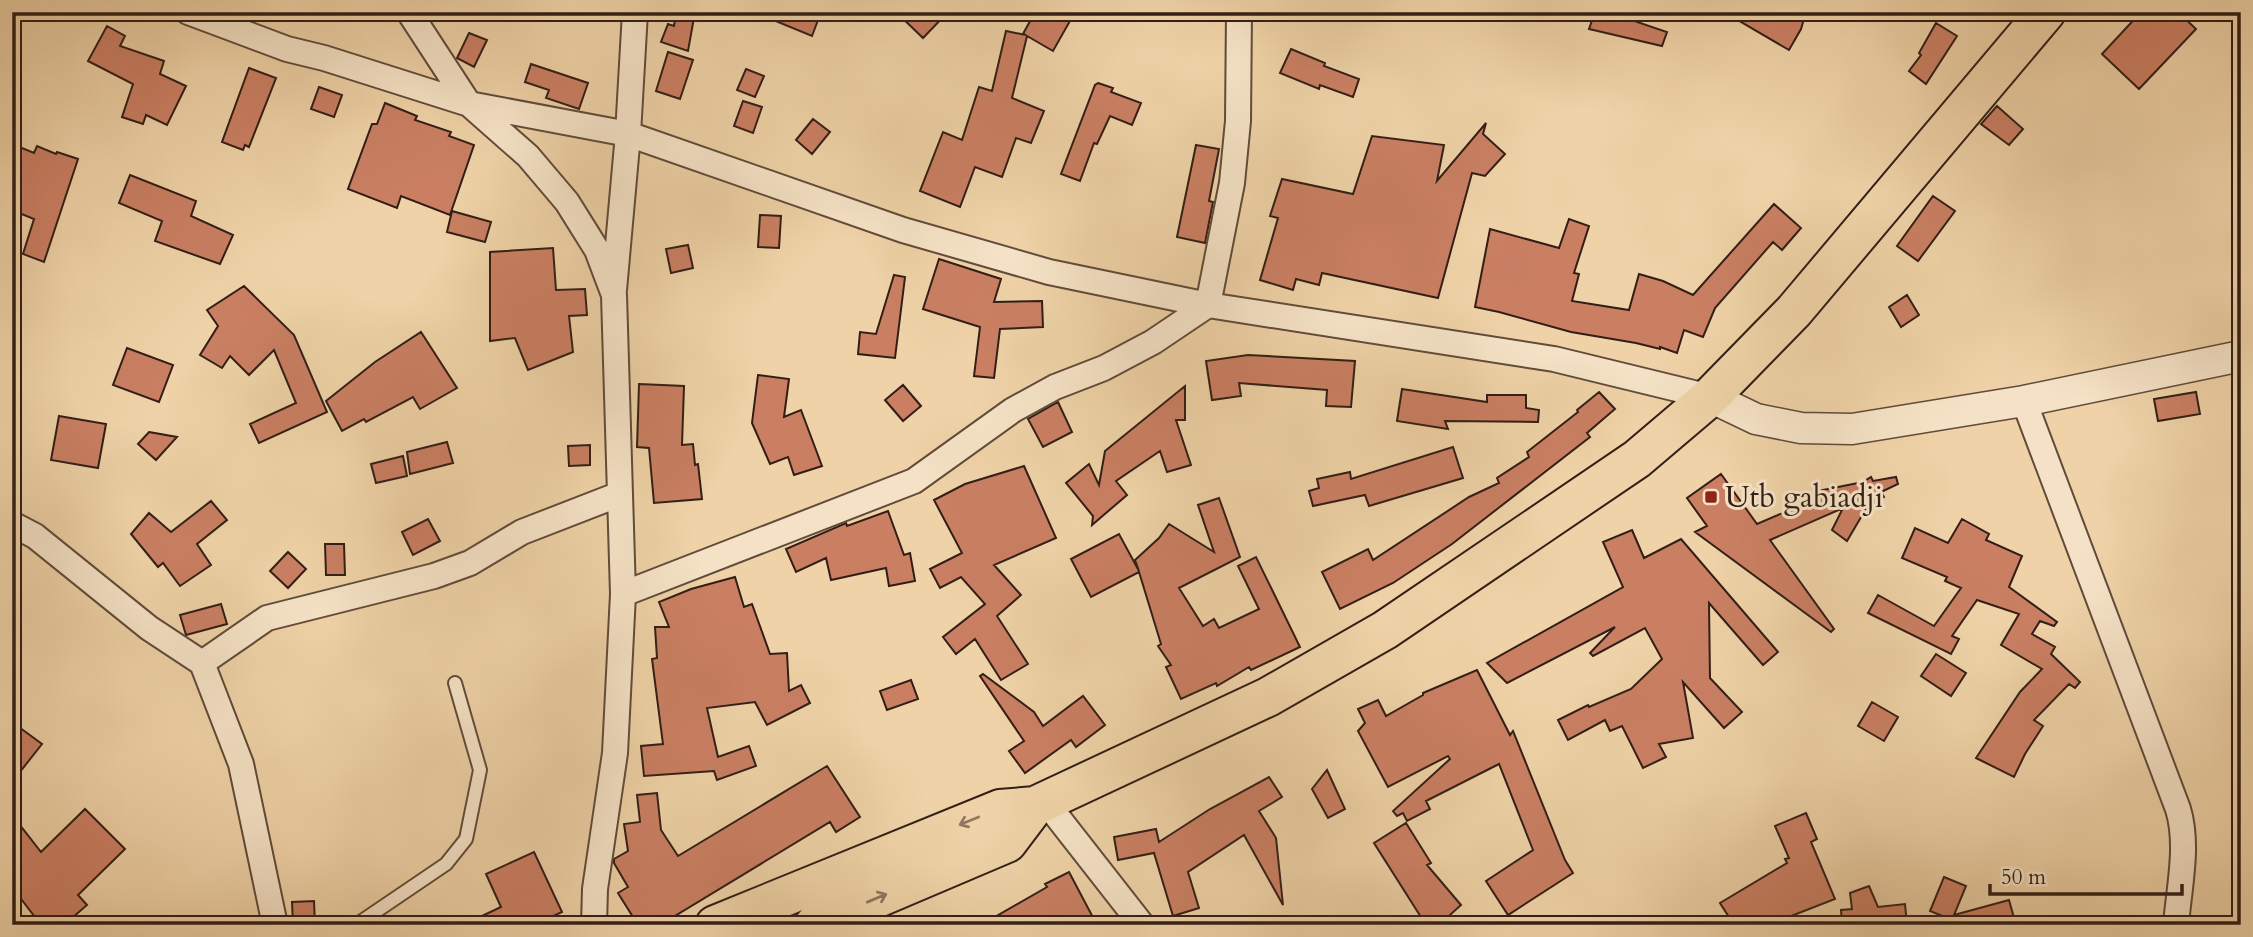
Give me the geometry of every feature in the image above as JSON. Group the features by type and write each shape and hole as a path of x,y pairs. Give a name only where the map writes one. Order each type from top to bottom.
{"main road":[{"path":"715,925 1000,809 1040,803 1268,697 1385,630 1637,459 1710,397 1794,311 2046,12"},
{"path":"814,925 1007,843 1040,803"}],"street":[{"path":"188,12 287,49 470,104 628,134 903,230 1049,272 1208,305 1554,359 1710,397 1756,419 1801,428 1852,429 2024,401 2241,356"},
{"path":"409,12 470,104 528,156 567,202 597,250 614,295"},
{"path":"594,925 595,889 615,752 623,594 614,295 635,12"},
{"path":"623,594 914,481 1013,410 1055,387 1153,342 1208,305 1232,183 1238,121 1240,12"},
{"path":"2024,401 2183,825 2176,925"},
{"path":"202,663 267,618 434,576 470,563 522,532 620,494"},
{"path":"12,524 35,536 149,628 202,663 241,764 275,925"},
{"path":"1040,803 1142,925"}],"lane":[{"path":"356,925 446,864 466,839 480,771 456,683"}],"building":[{"path":"676,12 695,12 688,51 661,42 668,24 674,26"},
{"path":"754,12 821,12 812,36"},
{"path":"896,12 948,12 923,38"},
{"path":"1035,12 1075,12 1053,51 1027,36 1012,98 1044,111 1031,143 1016,138 1002,177 975,167 960,207 920,191 943,132 962,140 979,87 992,91 1006,31 1026,35 1023,34"},
{"path":"1595,12 1608,12 1667,32 1662,46 1589,29"},
{"path":"1724,12 1806,12 1801,29 1789,50"},
{"path":"2141,12 2178,12 2196,29 2139,89 2102,54"},
{"path":"1936,23 1957,36 1926,84 1909,71 1921,55 1919,53"},
{"path":"107,26 125,36 120,46 164,61 160,74 186,86 167,125 146,115 143,124 122,117 133,84 88,61"},
{"path":"469,33 487,40 474,67 457,58"},
{"path":"1291,49 1325,63 1324,66 1359,79 1353,97 1320,85 1319,89 1280,73"},
{"path":"668,52 693,60 680,99 656,91"},
{"path":"531,64 588,83 579,109 546,98 549,90 525,82"},
{"path":"249,68 276,78 249,147 245,145 243,150 222,142"},
{"path":"746,69 764,76 755,97 737,90"},
{"path":"1098,83 1113,88 1111,92 1141,103 1132,125 1110,116 1097,144 1094,143 1080,181 1061,174"},
{"path":"319,87 342,95 334,117 311,109"},
{"path":"743,101 762,107 753,133 734,126"},
{"path":"385,103 417,116 415,120 451,132 449,136 474,145 450,215 401,196 397,208 348,189 372,124 377,124"},
{"path":"1997,106 2023,129 2009,145 1981,124"},
{"path":"813,119 830,132 812,154 796,140"},
{"path":"1486,123 1483,134 1505,154 1485,176 1472,173 1438,298 1322,273 1319,285 1296,279 1293,290 1260,280 1278,218 1270,216 1282,179 1353,194 1372,136 1444,145 1437,181"},
{"path":"12,144 34,153 37,146 78,159 44,262 23,254 34,219 12,210"},
{"path":"1196,145 1219,149 1209,201 1213,202 1205,243 1177,237"},
{"path":"130,175 196,201 191,216 233,235 220,264 155,241 162,221 119,203"},
{"path":"1933,196 1955,211 1918,261 1897,246"},
{"path":"1774,204 1801,228 1782,250 1773,242 1715,308 1703,337 1684,330 1677,353 1660,347 1571,332 1475,307 1490,229 1559,248 1569,219 1589,226 1574,273 1579,274 1572,301 1629,310 1639,274 1663,281 1693,295"},
{"path":"452,211 491,222 485,242 447,232"},
{"path":"760,215 781,216 779,248 758,247"},
{"path":"688,245 693,268 671,273 666,249"},
{"path":"553,248 556,290 585,289 587,315 569,316 573,352 528,370 515,338 490,341 490,252"},
{"path":"939,259 1001,279 994,302 1042,301 1043,327 1000,329 994,378 974,376 980,327 923,309"},
{"path":"894,275 905,277 895,358 858,354 860,332 876,334"},
{"path":"244,286 294,335 327,412 259,443 250,424 296,403 274,350 249,375 230,356 222,368 200,355 218,326 207,310"},
{"path":"1907,295 1919,315 1901,327 1889,307"},
{"path":"421,332 457,388 420,409 413,397 366,422 364,419 342,431 326,401 375,362"},
{"path":"127,348 173,365 159,402 113,385"},
{"path":"1248,355 1355,361 1351,407 1326,406 1327,390 1239,383 1241,396 1212,400 1206,361"},
{"path":"758,375 789,379 784,417 801,410 822,466 794,475 788,457 770,464 752,423"},
{"path":"639,384 684,386 682,445 693,444 702,499 654,503 649,448 637,447"},
{"path":"903,385 921,406 903,421 885,400"},
{"path":"1185,386 1185,420 1176,420 1191,465 1167,472 1160,451 1116,481 1127,495 1092,525 1093,516 1066,483 1089,464 1099,485 1105,451"},
{"path":"1402,389 1487,402 1487,395 1526,395 1526,408 1539,410 1538,422 1445,421 1448,429 1397,421"},
{"path":"1599,392 1615,409 1587,433 1590,437 1452,544 1393,583 1340,609 1322,572 1368,549 1373,560 1469,497 1499,483 1497,478 1529,457 1527,452"},
{"path":"2196,392 2200,414 2158,421 2154,399"},
{"path":"1058,402 1072,432 1043,447 1028,419"},
{"path":"59,416 106,424 98,468 51,460"},
{"path":"149,432 177,437 156,460 138,444"},
{"path":"447,442 453,463 410,474 407,452"},
{"path":"590,445 590,465 569,466 568,446"},
{"path":"1453,447 1463,478 1369,506 1365,495 1313,506 1309,491 1319,488 1317,479 1350,472 1351,479"},
{"path":"403,456 407,476 376,483 371,464"},
{"path":"1024,466 1056,538 994,565 1021,595 997,616 1028,664 1001,680 975,639 956,654 943,637 985,604 961,577 940,588 930,569 962,553 934,500 965,484"},
{"path":"1721,474 1757,524 1820,497 1818,491 1863,482 1871,477 1873,481 1896,477 1898,484 1881,492 1884,497 1867,507 1847,541 1832,530 1843,508 1770,540 1834,629 1831,632 1695,532 1707,526 1687,498"},
{"path":"1219,498 1240,557 1179,588 1203,626 1214,619 1219,628 1259,609 1238,566 1256,557 1300,647 1251,670 1249,667 1217,686 1216,683 1181,699 1166,667 1171,665 1158,646 1161,644 1139,572 1091,597 1071,559 1119,534 1139,571 1135,560 1159,538 1169,524 1214,552 1198,505"},
{"path":"211,501 227,520 197,544 211,565 180,586 163,563 158,567 131,534 149,513 171,532"},
{"path":"888,511 904,555 910,553 915,581 889,586 886,568 831,580 826,558 796,572 786,549 846,523 847,526"},
{"path":"428,519 440,541 413,555 402,532"},
{"path":"1962,519 1989,534 1986,540 2022,556 2009,587 2057,622 2054,626 2040,621 2032,634 2055,647 2051,654 2080,682 2075,688 2069,684 2034,720 2043,726 2014,777 1976,758 2020,692 2042,669 2001,645 2019,614 1977,600 1952,636 1959,639 1951,654 1868,613 1878,595 1934,626 1961,588 1945,581 1947,577 1902,558 1915,528 1948,543"},
{"path":"1632,530 1644,558 1681,539 1778,652 1763,665 1709,603 1710,678 1742,712 1724,728 1683,682 1693,738 1659,744 1666,757 1643,768 1622,726 1610,731 1605,720 1568,740 1558,720 1631,689 1662,659 1645,628 1593,656 1590,653 1615,627 1507,683 1487,663 1623,587 1603,542"},
{"path":"325,544 344,544 345,575 326,575"},
{"path":"288,552 306,569 288,588 270,571"},
{"path":"735,577 744,607 752,604 770,654 787,653 789,691 801,685 810,703 767,725 755,702 707,708 718,757 749,746 756,766 717,780 714,771 644,776 641,746 663,744 652,659 657,658 655,627 669,627 659,602 691,589"},
{"path":"221,604 227,624 186,635 180,615"},
{"path":"1936,654 1966,673 1951,696 1921,676"},
{"path":"1477,670 1510,735 1513,731 1565,860 1573,873 1508,915 1486,881 1533,850 1499,764 1426,801 1430,809 1407,821 1403,813 1397,816 1393,811 1450,759 1448,756 1388,787 1358,731 1365,723 1358,709 1378,700 1386,716 1423,693"},
{"path":"983,674 1034,712 1043,726 1083,696 1105,725 1076,747 1071,740 1025,773 1009,751 1024,741 980,676"},
{"path":"911,680 918,699 887,710 880,691"},
{"path":"1872,702 1898,717 1884,741 1858,726"},
{"path":"12,722 42,744 12,782"},
{"path":"827,766 860,817 836,832 830,822 660,925 638,925 618,893 628,887 614,863 614,859 628,851 624,824 640,822 637,795 657,793 661,830 678,856"},
{"path":"1327,770 1345,809 1328,818 1312,789"},
{"path":"1269,777 1282,797 1259,811 1276,838 1283,905 1244,835 1188,872 1199,908 1173,916 1154,853 1118,860 1114,837 1156,829 1159,842 1210,809"},
{"path":"85,809 125,849 78,895 87,905 64,925 41,925 12,887 12,815 41,852"},
{"path":"1806,813 1817,839 1811,842 1835,899 1781,920 1782,925 1734,925 1720,903 1787,863 1785,859 1789,858 1775,826"},
{"path":"1406,823 1431,863 1427,865 1461,905 1439,925 1426,925 1374,843"},
{"path":"534,852 562,912 534,925 463,925 501,907 486,874"},
{"path":"1069,872 1097,925 981,925 1047,887 1045,884"},
{"path":"1944,877 1966,886 1954,915 2009,900 2016,925 1943,925 1942,918 1945,917 1930,911"},
{"path":"1869,886 1878,907 1905,904 1907,925 1842,925 1841,910 1852,909 1850,893"},
{"path":"314,901 315,925 293,925 292,902"}],"place":[{"name":"Utb gabiadji","path":"1711,497"}]}
